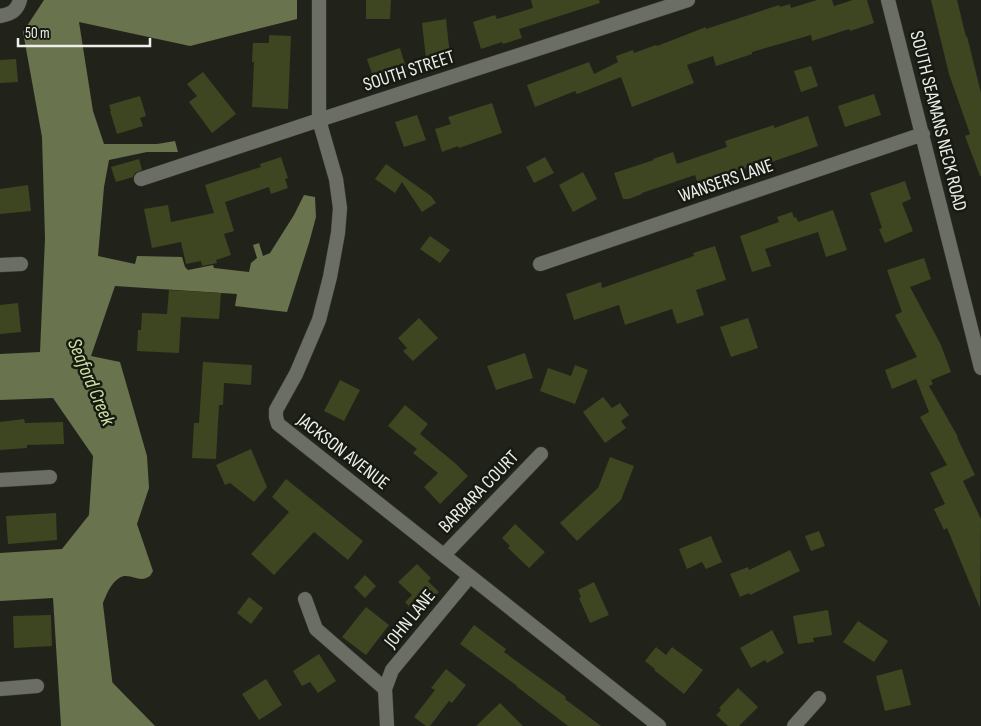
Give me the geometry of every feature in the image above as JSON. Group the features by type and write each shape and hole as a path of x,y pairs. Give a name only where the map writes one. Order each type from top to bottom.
{"street":[{"name":"JACKSON AVENUE","path":"319,0 319,120 336,179 340,208 338,233 330,277 318,320 296,374 276,410 278,424 659,726"},
{"name":"SOUTH STREET","path":"141,179 688,0"},
{"name":"SOUTH SEAMANS NECK ROAD","path":"888,0 981,368"},
{"path":"0,16 8,15 18,5"},
{"name":"WANSERS LANE","path":"540,264 923,134"},
{"path":"0,266 21,264"},
{"name":"BARBARA COURT","path":"444,555 541,454"},
{"path":"0,480 50,478"},
{"name":"JOHN LANE","path":"387,726 385,689 392,670 470,576"},
{"path":"305,599 316,629 385,689"},
{"path":"0,688 37,686"},
{"path":"794,726 819,698"}],"water":[{"path":"44,0 297,0 297,19 190,46 79,22 93,111 104,144 157,144 175,141 178,152 147,152 109,160 104,187 98,256 135,264 137,256 182,257 188,270 213,265 214,268 249,272 251,263 257,258 253,245 259,243 263,256 270,253 304,195 315,197 316,217 287,312 235,306 237,294 115,286 91,356 120,362 147,456 149,488 137,524 153,571 150,576 143,579 124,576 117,579 111,586 98,617 91,646 110,680 155,726 61,726 53,598 0,601 0,553 62,549 89,515 93,456 53,398 0,400 0,354 40,352 45,238 42,137 23,32"}],"building":[{"path":"366,0 391,0 390,19 366,19"},
{"path":"531,0 599,0 600,3 519,29 522,38 481,49 473,22 495,15 497,19 533,8"},
{"path":"817,0 832,0 834,6 853,0 867,0 874,23 812,41 811,35 752,52 752,54 716,66 713,56 687,65 694,83 632,107 621,77 577,94 575,91 535,107 527,85 589,62 594,74 618,62 616,56 633,50 634,53 657,46 706,27 706,29 779,5 780,7 790,4 791,8"},
{"path":"931,0 957,0 981,93 981,176 965,136 970,134 949,74"},
{"path":"446,19 450,56 426,59 422,23"},
{"path":"269,35 291,36 288,109 252,107 253,43 269,43"},
{"path":"400,48 407,71 375,82 367,59"},
{"path":"16,59 18,82 0,83 0,60"},
{"path":"811,66 818,86 801,92 794,71"},
{"path":"203,72 236,114 212,133 189,102 197,96 187,84"},
{"path":"874,94 881,115 845,127 838,106"},
{"path":"140,96 146,116 140,118 143,126 117,134 109,105"},
{"path":"492,103 502,133 442,152 435,129 451,124 448,117"},
{"path":"417,115 426,140 404,147 395,122"},
{"path":"808,116 818,146 700,184 695,175 629,199 623,199 614,173 673,152 677,164 727,147 725,141 774,125 774,128"},
{"path":"281,157 288,178 285,179 288,188 271,194 269,187 225,202 234,231 224,234 231,255 216,260 217,263 202,266 201,261 186,264 181,242 152,248 144,209 168,205 171,222 214,213 205,185 261,167 260,164"},
{"path":"545,157 554,173 534,183 526,167"},
{"path":"139,159 142,170 135,173 133,177 116,182 111,167"},
{"path":"386,164 431,196 436,203 422,212 402,182 395,193 375,179"},
{"path":"583,172 597,199 573,212 559,185"},
{"path":"905,181 911,199 902,203 913,231 885,243 879,229 882,228 870,193"},
{"path":"28,185 31,211 0,214 0,189"},
{"path":"833,210 847,250 826,257 818,232 765,249 771,266 752,272 740,236 779,222 777,217 792,212 798,222"},
{"path":"430,236 450,250 440,263 420,249"},
{"path":"715,246 726,280 696,290 704,315 677,324 672,309 625,325 619,305 574,320 566,294 601,282 602,288 694,256 693,253"},
{"path":"924,258 931,279 910,287 941,345 951,372 931,380 933,384 929,386 958,437 975,475 963,481 981,519 980,608 947,528 944,530 934,509 945,504 930,473 947,465 920,417 929,412 916,379 892,389 885,370 917,357 895,315 902,312 887,270"},
{"path":"169,290 221,293 219,319 181,317 179,353 137,351 138,330 141,330 142,313 167,314"},
{"path":"18,303 21,332 0,334 0,305"},
{"path":"419,318 438,338 413,361 403,351 407,348 398,338"},
{"path":"748,318 758,348 731,357 720,327"},
{"path":"525,353 533,378 496,390 487,366"},
{"path":"203,362 252,365 251,385 224,383 223,405 219,405 216,459 192,458 194,423 199,423"},
{"path":"575,365 588,370 575,404 540,391 548,368 571,376"},
{"path":"340,380 360,390 344,421 324,411"},
{"path":"603,397 612,408 620,403 629,415 621,421 626,428 605,443 583,412"},
{"path":"405,405 428,424 420,434 468,476 440,504 424,487 438,473 413,453 417,449 388,426"},
{"path":"24,419 25,423 63,422 64,444 27,445 27,448 0,450 0,422"},
{"path":"251,449 267,487 254,502 230,483 225,485 216,465"},
{"path":"610,457 634,466 621,500 577,541 560,523 598,488"},
{"path":"286,479 363,541 348,560 314,532 274,575 251,554 289,512 272,497"},
{"path":"56,513 57,540 8,544 6,516"},
{"path":"515,524 545,552 529,568 508,548 510,546 502,538"},
{"path":"819,531 825,546 811,551 805,536"},
{"path":"711,536 722,562 706,569 702,562 687,569 679,549"},
{"path":"790,550 800,571 750,595 749,593 740,597 730,574 748,567 749,570"},
{"path":"417,564 431,578 428,581 439,592 420,611 414,611 405,602 412,595 398,582"},
{"path":"365,575 376,586 365,598 354,587"},
{"path":"594,582 609,615 590,623 579,598 581,597 578,590"},
{"path":"249,597 263,608 251,624 237,613"},
{"path":"366,607 389,625 366,655 342,637"},
{"path":"828,610 832,635 813,638 814,642 798,644 793,616"},
{"path":"51,615 52,646 14,648 13,616"},
{"path":"858,621 888,641 874,662 843,642"},
{"path":"474,625 506,649 504,652 566,697 565,699 601,726 568,726 460,644"},
{"path":"772,630 784,653 767,663 765,660 751,668 740,648"},
{"path":"656,647 666,655 672,647 703,670 684,694 645,661"},
{"path":"319,654 336,681 318,693 310,682 302,686 293,671"},
{"path":"446,669 466,685 452,703 449,701 430,726 426,726 414,717 435,690 431,688"},
{"path":"902,669 911,705 885,711 876,676"},
{"path":"266,679 282,705 259,720 242,694"},
{"path":"738,688 758,707 739,726 728,726 716,715 721,710 719,708"},
{"path":"500,703 523,726 476,726"}],"waterway":[{"name":"Seaford Creek","path":"87,601 102,726"}]}
